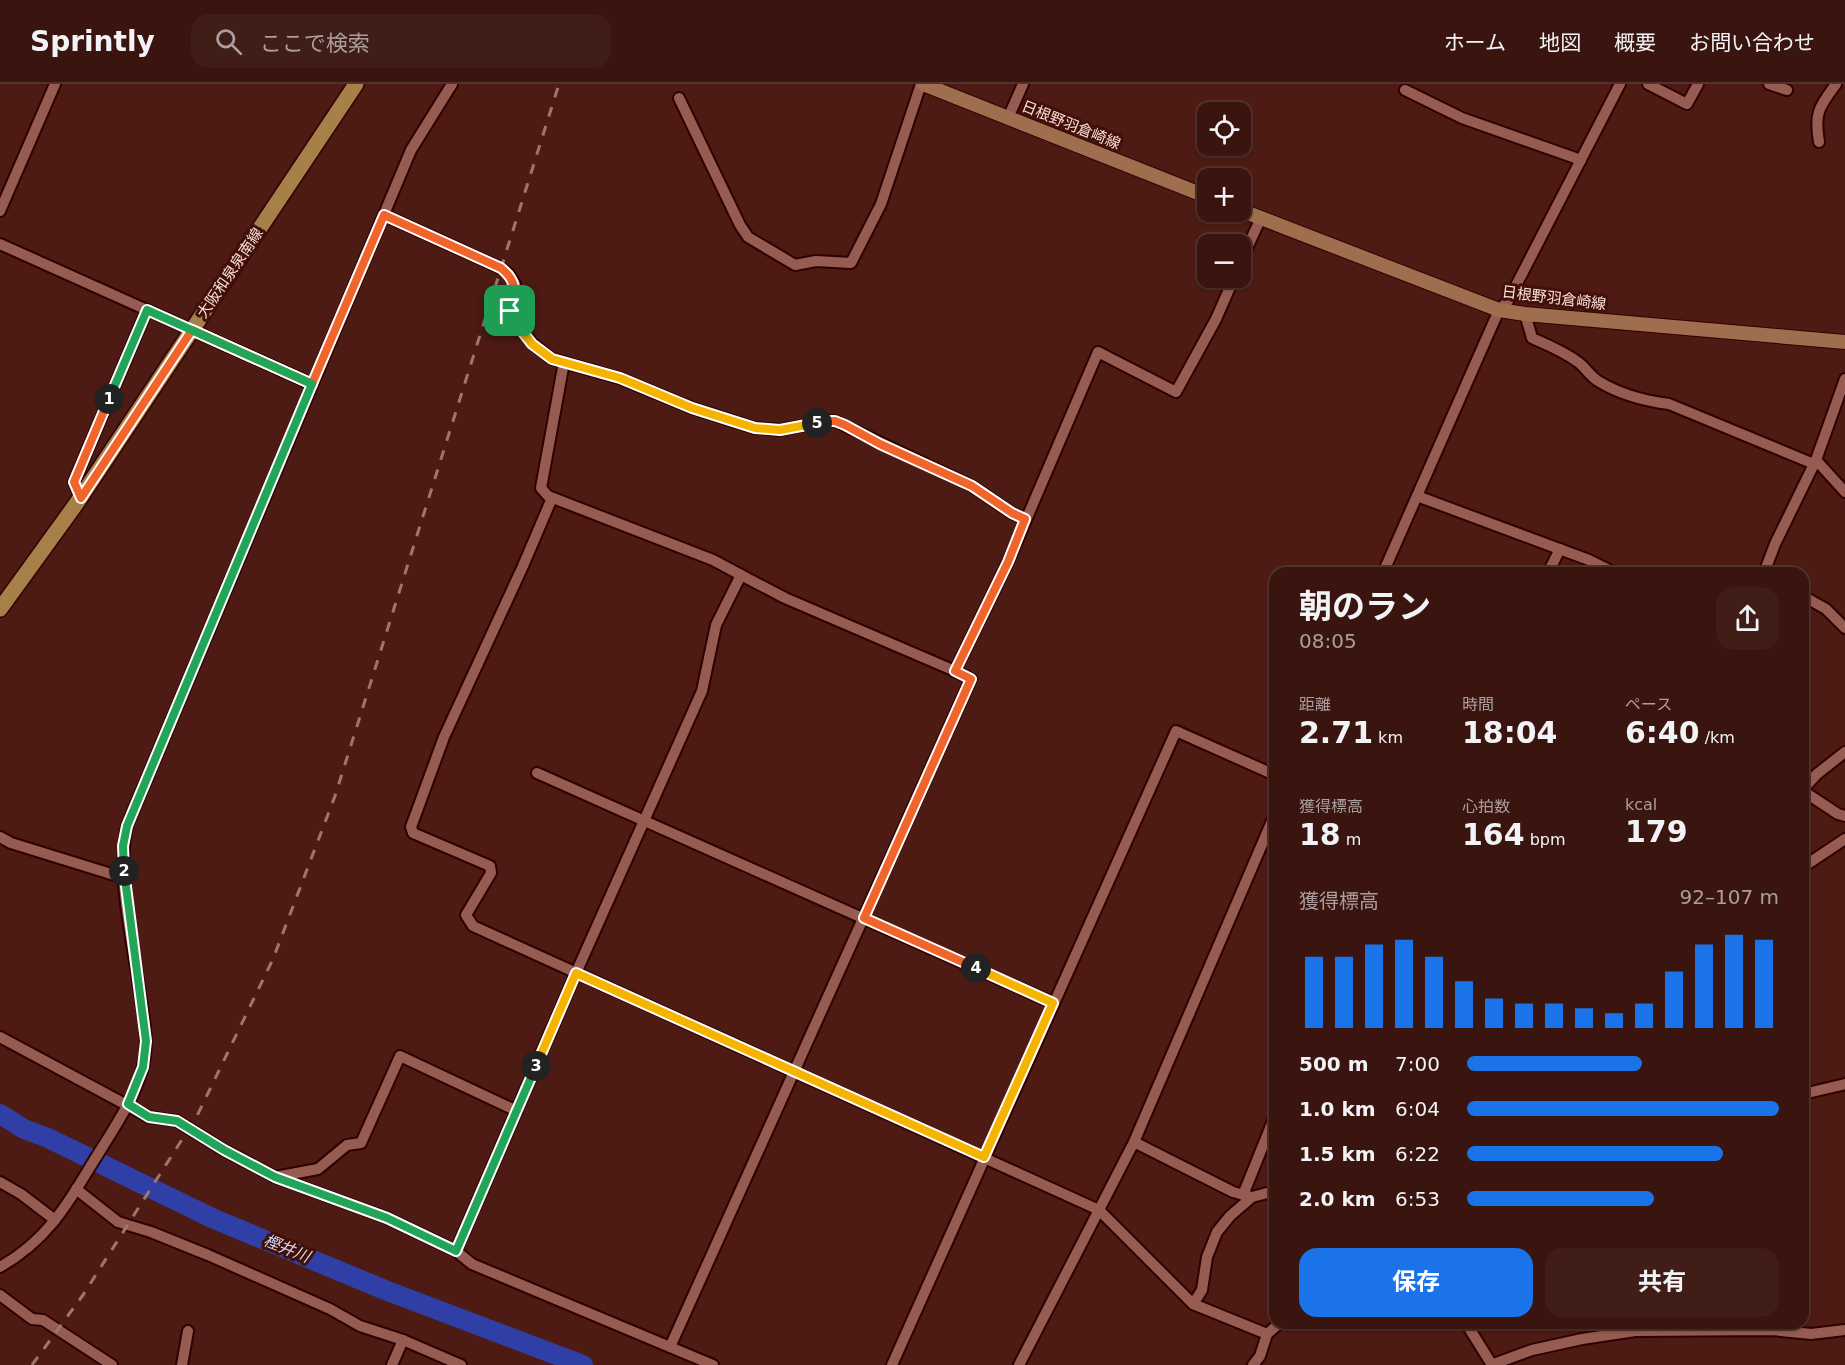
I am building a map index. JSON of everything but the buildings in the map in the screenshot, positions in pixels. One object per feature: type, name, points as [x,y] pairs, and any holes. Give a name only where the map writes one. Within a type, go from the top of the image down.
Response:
[{"type":"main road","name":"大阪和泉泉南線","points":[[0,609],[81,498],[356,84]]},
{"type":"main road","name":"日根野羽倉崎線","points":[[922,84],[1197,193]]},
{"type":"main road","name":"日根野羽倉崎線","points":[[1251,214],[1499,310],[1845,342]]},
{"type":"street","points":[[0,211],[55,84]]},
{"type":"street","points":[[0,1267],[27,1250],[56,1220],[126,1107],[143,1067],[146,1041],[124,878],[123,846],[127,826],[411,150],[452,84]]},
{"type":"street","points":[[679,98],[740,225],[748,237],[795,265],[816,261],[851,263],[881,204],[922,84]]},
{"type":"street","points":[[1008,118],[1023,84]]},
{"type":"street","points":[[1386,567],[1499,310],[1508,301],[1620,84]]},
{"type":"street","points":[[1648,84],[1687,104],[1698,84]]},
{"type":"street","points":[[1769,84],[1787,90]]},
{"type":"street","points":[[1819,142],[1816,123],[1821,104],[1836,84]]},
{"type":"street","points":[[1405,90],[1462,117],[1581,160]]},
{"type":"street","points":[[384,215],[501,268],[509,274],[515,284],[510,311],[514,321],[532,344],[552,359],[620,378],[692,408],[755,428],[780,430],[835,421],[972,486],[1025,519]]},
{"type":"street","points":[[1251,239],[1261,218]]},
{"type":"street","points":[[0,244],[312,384]]},
{"type":"street","points":[[955,671],[1008,562],[1098,352],[1176,392],[1229,288]]},
{"type":"street","points":[[81,498],[74,482],[147,310]]},
{"type":"street","points":[[1525,314],[1532,338],[1576,360],[1596,380],[1628,394],[1653,402],[1669,404],[1815,462],[1845,492]]},
{"type":"street","points":[[564,362],[541,488],[552,498],[713,560],[785,598],[971,679],[670,1347]]},
{"type":"street","points":[[1766,567],[1815,462],[1845,379]]},
{"type":"street","points":[[1417,496],[1560,549],[1601,567]]},
{"type":"street","points":[[552,498],[519,576],[444,737],[411,826],[413,833],[490,866],[491,873],[466,915],[473,926],[1099,1210],[1193,1304],[1267,1334]]},
{"type":"street","points":[[1551,567],[1560,549]]},
{"type":"street","points":[[456,1251],[576,973],[702,691],[716,625],[741,575]]},
{"type":"street","points":[[1809,599],[1826,609],[1845,628]]},
{"type":"street","points":[[892,1365],[1176,731],[1269,772]]},
{"type":"street","points":[[1809,783],[1845,752]]},
{"type":"street","points":[[537,773],[1053,1003]]},
{"type":"street","points":[[1809,794],[1838,814],[1845,816]]},
{"type":"street","points":[[1019,1365],[1134,1142],[1269,828]]},
{"type":"street","points":[[0,837],[11,843],[124,878]]},
{"type":"street","points":[[1809,863],[1845,839]]},
{"type":"street","points":[[0,1037],[126,1107],[149,1117],[177,1121],[224,1150],[275,1177],[387,1218],[456,1251],[472,1264],[713,1365]]},
{"type":"street","points":[[275,1177],[318,1169],[347,1145],[361,1143],[400,1056],[517,1111]]},
{"type":"street","points":[[1809,1093],[1845,1084]]},
{"type":"street","points":[[1193,1304],[1202,1290],[1207,1257],[1217,1232],[1248,1196],[1269,1134]]},
{"type":"street","points":[[1134,1142],[1233,1192],[1248,1196],[1269,1192]]},
{"type":"street","points":[[0,1182],[21,1194],[56,1220]]},
{"type":"street","points":[[78,1186],[118,1222],[151,1232],[208,1255],[330,1309],[360,1326],[403,1340],[461,1365]]},
{"type":"street","points":[[0,1295],[32,1319],[43,1320],[112,1365]]},
{"type":"street","points":[[1253,1365],[1260,1356],[1267,1334],[1273,1329]]},
{"type":"street","points":[[1470,1329],[1491,1365],[1532,1350],[1635,1331],[1772,1330],[1811,1334],[1845,1330]]},
{"type":"street","points":[[182,1365],[188,1331]]},
{"type":"street","points":[[392,1365],[403,1340]]},
{"type":"waterway","name":"樫井川","points":[[0,1114],[24,1129],[48,1138],[212,1218],[385,1290],[583,1365]]},
{"type":"railway","points":[[32,1365],[83,1295],[197,1116],[273,959],[335,796],[559,84]]},
{"type":"route","points":[[510,311],[514,321],[532,344],[552,359],[620,378],[692,408],[755,428],[780,430],[835,421],[972,486],[1025,519],[1008,562],[955,671],[971,679],[864,918],[1053,1003],[984,1157],[576,973],[456,1251],[387,1218],[275,1177],[224,1150],[177,1121],[149,1117],[128,1104],[143,1067],[146,1041],[124,878],[123,846],[127,826],[312,384],[252,357],[192,330],[147,310],[74,482],[81,498],[192,330],[312,384],[384,215],[501,268],[509,274],[515,284],[510,311]]}]
